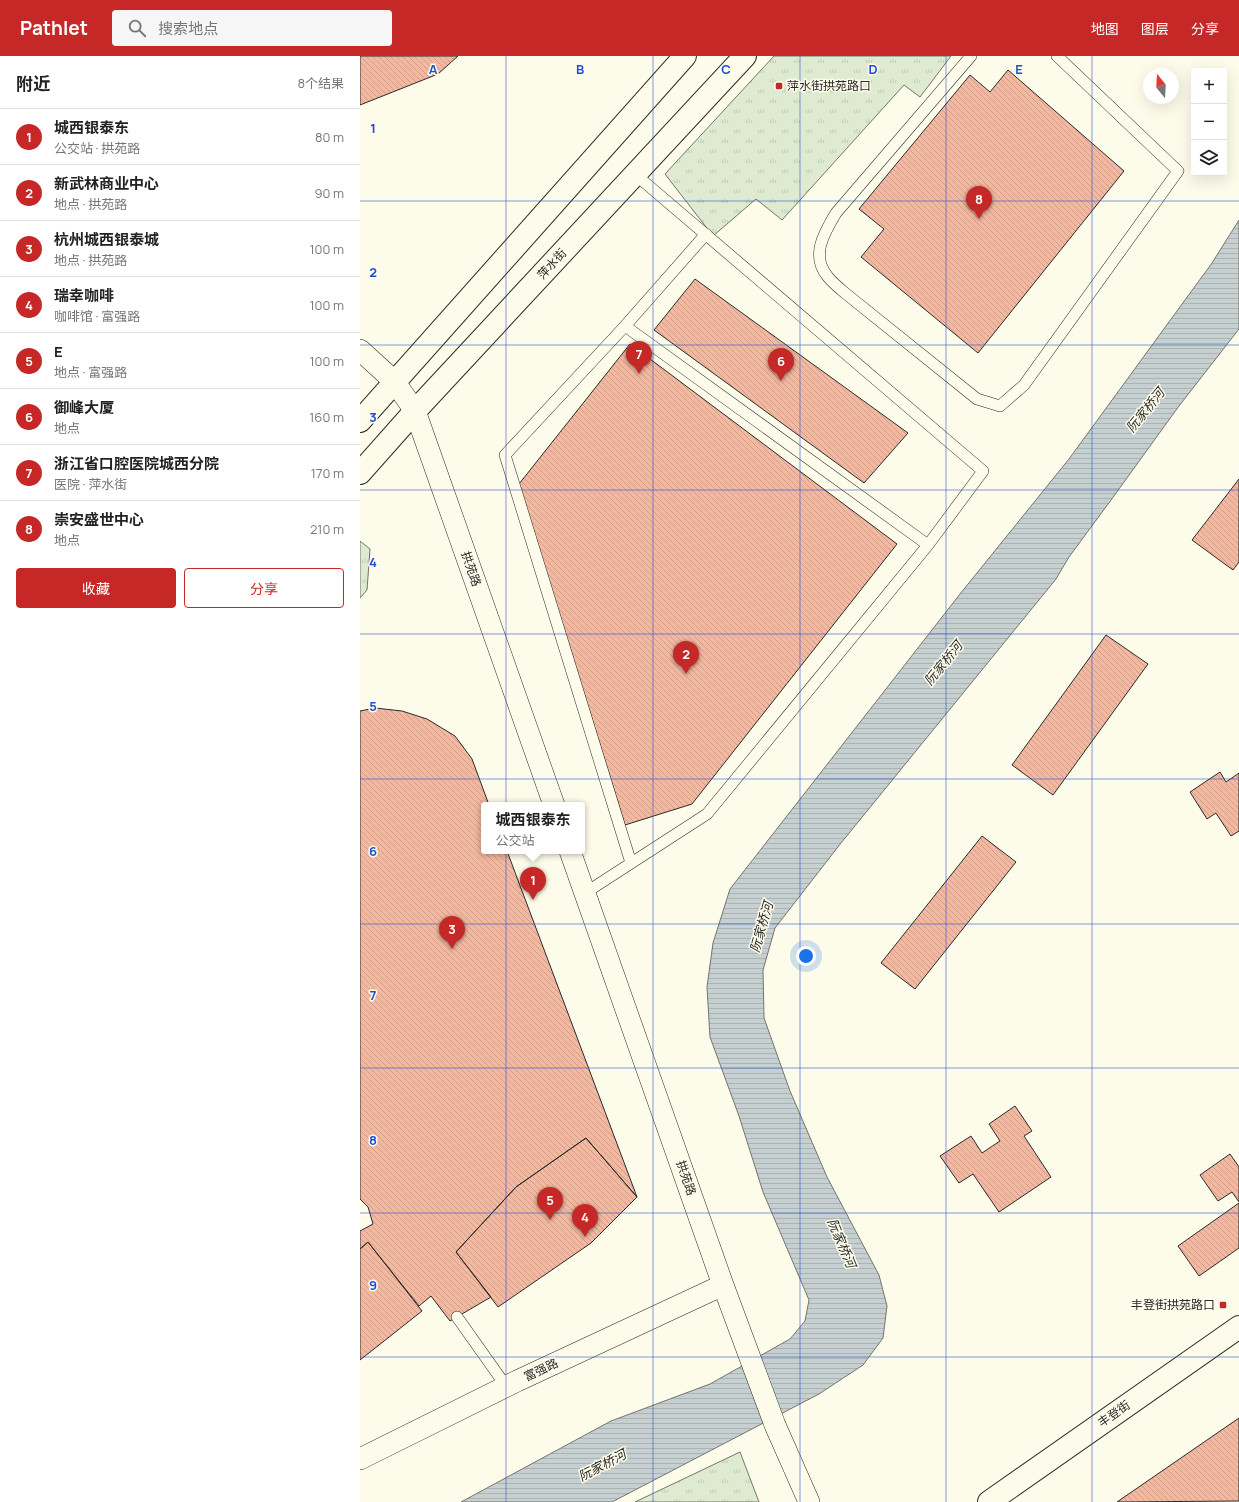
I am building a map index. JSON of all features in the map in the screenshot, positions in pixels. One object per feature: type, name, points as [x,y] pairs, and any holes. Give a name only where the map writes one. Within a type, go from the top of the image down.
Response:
[{"type":"main road","points":[[360,421],[394,381],[685,56]]},
{"type":"main road","name":"萍水街","points":[[360,473],[415,411],[745,56]]},
{"type":"main road","name":"丰登街","points":[[989,1502],[1239,1327]]},
{"type":"street","name":"拱苑路","points":[[360,350],[394,381],[415,411],[553,802]]},
{"type":"street","name":"拱苑路","points":[[571,854],[724,1286],[775,1425],[809,1502]]},
{"type":"street","name":"富强路","points":[[360,1459],[506,1386],[724,1286]]},
{"type":"lane","points":[[971,56],[836,213],[822,237],[819,260],[827,277],[856,302],[977,399],[1000,406],[1024,386],[1178,171],[1057,56]]},
{"type":"lane","points":[[585,893],[707,814],[928,545],[983,471],[636,175]]},
{"type":"lane","points":[[631,863],[505,455],[625,326],[706,234]]},
{"type":"lane","points":[[625,326],[928,545]]},
{"type":"lane","points":[[457,1317],[506,1386]]},
{"type":"green space","points":[[774,56],[951,56],[920,97],[904,85],[782,220],[756,199],[713,236],[665,174]]},
{"type":"green space","points":[[360,541],[370,549],[367,590],[360,598]]},
{"type":"green space","points":[[740,1452],[759,1502],[635,1502]]},
{"type":"water","name":"阮家桥河","points":[[1239,220],[1239,329],[1179,406],[1069,557],[1056,579],[841,843],[775,928],[763,970],[764,1018],[790,1091],[827,1177],[879,1275],[887,1306],[883,1338],[863,1365],[819,1394],[612,1502],[461,1502],[611,1421],[710,1384],[790,1339],[805,1321],[809,1300],[763,1192],[739,1116],[710,1037],[707,987],[713,943],[730,889],[960,594],[1069,459],[1212,263]]},
{"type":"building","points":[[360,56],[458,56],[438,74],[360,105]]},
{"type":"building","points":[[1008,70],[1124,171],[978,353],[861,257],[884,229],[859,209],[970,75],[990,92]]},
{"type":"building","points":[[695,279],[908,433],[864,483],[654,330]]},
{"type":"building","points":[[630,344],[897,544],[692,804],[625,825],[519,484]]},
{"type":"building","points":[[1239,479],[1239,562],[1233,570],[1192,540]]},
{"type":"building","points":[[1106,635],[1148,664],[1053,795],[1012,765]]},
{"type":"building","points":[[375,708],[402,711],[427,719],[455,736],[472,759],[488,802],[481,802],[481,854],[508,854],[637,1197],[586,1138],[516,1187],[456,1252],[491,1297],[450,1321],[431,1296],[419,1306],[368,1242],[360,1249],[360,1231],[373,1224],[368,1207],[360,1199],[360,711]]},
{"type":"building","points":[[1220,772],[1226,782],[1239,773],[1239,831],[1231,836],[1216,813],[1207,819],[1190,792]]},
{"type":"building","points":[[982,836],[1016,862],[915,989],[881,963]]},
{"type":"building","points":[[1015,1106],[1032,1131],[1024,1136],[1051,1177],[999,1212],[973,1174],[959,1183],[940,1156],[971,1136],[982,1153],[1000,1141],[989,1124]]},
{"type":"building","points":[[586,1138],[637,1197],[591,1243],[498,1307],[456,1252],[516,1187]]},
{"type":"building","points":[[1230,1154],[1239,1167],[1239,1202],[1232,1192],[1218,1201],[1200,1175]]},
{"type":"building","points":[[1239,1203],[1239,1248],[1199,1276],[1178,1246]]},
{"type":"building","points":[[368,1242],[422,1311],[360,1360],[360,1249]]},
{"type":"building","points":[[1239,1418],[1239,1501],[1117,1502]]},
{"type":"place","name":"萍水街拱苑路口","points":[[779,86]]},
{"type":"place","name":"崇安盛世中心","points":[[979,219]]},
{"type":"place","name":"浙江省口腔医院城西分院","points":[[639,374]]},
{"type":"place","name":"御峰大厦","points":[[781,381]]},
{"type":"place","name":"新武林商业中心","points":[[686,674]]},
{"type":"place","name":"城西银泰东","points":[[533,900]]},
{"type":"place","name":"杭州城西银泰城","points":[[452,949]]},
{"type":"place","name":"E","points":[[550,1220]]},
{"type":"place","name":"瑞幸咖啡","points":[[585,1237]]},
{"type":"place","name":"丰登街拱苑路口","points":[[1223,1305]]}]
